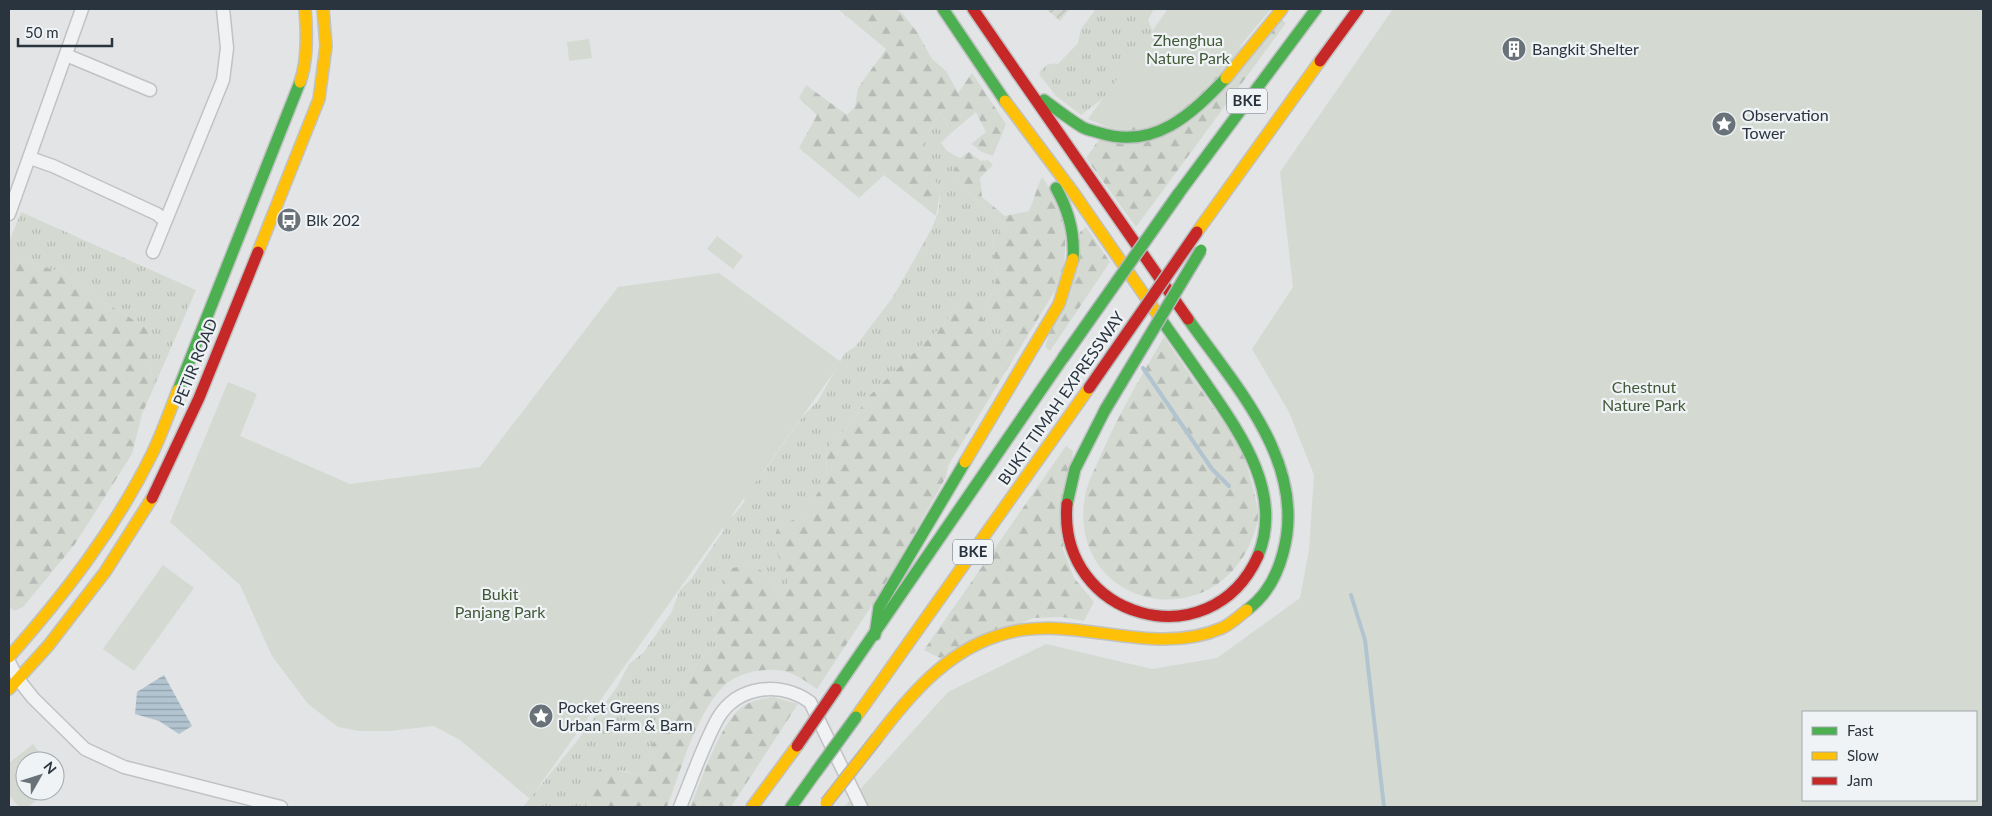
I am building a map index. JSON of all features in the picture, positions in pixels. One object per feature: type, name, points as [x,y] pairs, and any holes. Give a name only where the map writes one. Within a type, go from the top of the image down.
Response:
[{"type":"main road","name":"PETIR ROAD","points":[[9,656],[32,632],[89,561],[141,476],[194,354],[302,74],[307,28],[305,9]]},
{"type":"main road","name":"PETIR ROAD","points":[[9,689],[48,646],[105,572],[159,487],[199,398],[320,99],[326,46],[324,9]]},
{"type":"main road","points":[[943,9],[1073,192],[1239,431],[1256,466],[1266,510],[1265,536],[1256,562],[1230,597],[1212,609],[1191,616],[1161,618],[1126,609],[1102,594],[1082,571],[1071,546],[1067,507],[1078,461],[1105,410],[1201,250],[1224,196]]},
{"type":"main road","points":[[825,805],[908,697],[945,663],[972,646],[1000,634],[1033,628],[1155,641],[1198,637],[1222,628],[1244,614],[1264,594],[1278,572],[1289,540],[1291,516],[1287,486],[1277,454],[1260,422],[973,9]]},
{"type":"main road","points":[[1017,73],[1067,119],[1104,137],[1134,138],[1154,134],[1174,126],[1193,114],[1209,98],[1282,9]]},
{"type":"main road","name":"BUKIT TIMAH EXPRESSWAY","points":[[752,807],[875,634],[1063,358],[1179,193],[1316,9]]},
{"type":"main road","name":"BUKIT TIMAH EXPRESSWAY","points":[[791,807],[1089,388],[1197,232],[1358,9]]},
{"type":"main road","points":[[875,634],[880,607],[943,497],[1059,304],[1068,286],[1073,267],[1075,242],[1073,225],[1064,201],[1038,160],[1006,100]]},
{"type":"main road","points":[[243,229],[245,238],[250,244],[259,244],[266,235]]},
{"type":"street","points":[[9,214],[82,9]]},
{"type":"street","points":[[153,252],[223,80],[227,48],[224,9]]},
{"type":"street","points":[[66,55],[150,90]]},
{"type":"street","points":[[30,158],[53,166],[157,214],[165,221]]},
{"type":"street","points":[[9,662],[18,679],[33,698],[85,749],[105,760],[136,770],[281,807]]},
{"type":"street","points":[[680,807],[723,712],[740,697],[760,689],[772,688],[795,692],[810,702],[862,807]]},
{"type":"green space","points":[[838,9],[895,9],[902,13],[917,32],[932,59],[946,71],[958,93],[972,73],[1006,124],[993,156],[982,152],[971,144],[986,132],[976,112],[951,133],[941,112],[921,146],[933,152],[929,163],[940,192],[936,216],[884,175],[859,198],[799,148],[817,115],[799,98],[806,85],[847,115],[855,107],[858,88],[886,49]]},
{"type":"green space","points":[[1046,9],[1070,9],[1060,21]]},
{"type":"green space","points":[[1096,9],[1154,9],[1148,20],[1158,46],[1125,82],[1081,115],[1056,96],[1039,74],[1047,65],[1058,64],[1078,43],[1081,29]]},
{"type":"green space","name":"Zhenghua Nature Park","points":[[1168,9],[1271,9],[1195,100],[1156,124],[1112,129],[1088,119]]},
{"type":"green space","name":"Chestnut Nature Park","points":[[1393,9],[1983,9],[1983,807],[844,807],[948,692],[1046,644],[1152,669],[1217,658],[1300,598],[1309,550],[1314,475],[1289,412],[1252,349],[1293,287],[1280,172]]},
{"type":"green space","points":[[1281,20],[1286,23],[1136,227],[1086,158],[1098,141]]},
{"type":"green space","points":[[589,39],[592,58],[569,61],[567,42]]},
{"type":"green space","points":[[941,112],[951,133],[941,143],[947,151],[960,158],[954,171],[957,178],[976,199],[1005,224],[992,242],[997,279],[987,305],[1005,331],[998,343],[990,337],[987,325],[957,302],[946,322],[865,400],[853,422],[831,442],[826,456],[827,479],[803,515],[778,527],[788,583],[786,593],[781,598],[765,573],[751,564],[732,568],[716,598],[714,606],[717,647],[698,663],[683,701],[668,711],[638,775],[620,770],[585,787],[585,807],[523,807],[577,741],[617,687],[629,664],[643,653],[671,613],[680,590],[691,579],[724,530],[720,525],[727,517],[734,515],[744,502],[746,490],[764,471],[803,416],[818,401],[845,353],[855,347],[893,297],[932,228],[939,210],[940,192],[921,146]]},
{"type":"green space","points":[[969,152],[981,161],[988,160],[993,165],[980,178],[982,197],[1005,216],[1029,211],[1042,177],[1059,203],[1066,223],[1064,276],[948,466],[946,477],[882,590],[817,689],[793,674],[777,670],[762,670],[738,676],[726,684],[715,696],[698,725],[667,807],[585,807],[585,787],[602,767],[638,775],[668,711],[683,701],[698,663],[717,647],[714,606],[716,598],[732,568],[751,564],[765,573],[780,597],[786,593],[788,583],[773,541],[778,527],[803,515],[827,479],[826,456],[831,442],[853,422],[865,400],[946,322],[957,302],[969,300],[987,325],[990,337],[998,343],[1005,331],[987,305],[997,279],[992,242],[1005,224],[976,199],[957,178],[954,171],[960,158]]},
{"type":"green space","points":[[21,212],[196,290],[154,387],[150,360],[150,330],[85,290],[67,274],[9,256],[9,242]]},
{"type":"green space","points":[[1086,227],[1110,262],[1050,351],[1045,347],[1080,232]]},
{"type":"green space","points":[[717,236],[743,256],[733,269],[707,249]]},
{"type":"green space","points":[[9,256],[67,274],[85,290],[150,330],[150,360],[154,387],[142,414],[132,454],[75,544],[23,607],[14,611],[9,607]]},
{"type":"green space","name":"Bukit Panjang Park","points":[[719,273],[841,362],[530,799],[460,740],[434,726],[390,731],[359,731],[338,727],[308,704],[272,656],[240,585],[170,522],[228,382],[257,394],[240,436],[350,484],[480,467],[618,287]]},
{"type":"green space","points":[[1164,337],[1240,446],[1258,512],[1257,526],[1248,548],[1227,576],[1201,593],[1172,599],[1143,596],[1117,583],[1097,562],[1085,533],[1085,496],[1090,478],[1124,407]]},
{"type":"green space","points":[[1066,446],[1073,451],[1063,549],[1074,578],[1094,602],[1084,621],[1062,617],[1033,618],[940,658],[924,650]]},
{"type":"green space","points":[[163,565],[194,588],[134,671],[103,649]]},
{"type":"green space","points":[[773,697],[798,704],[731,807],[690,807],[712,752],[727,724],[747,704]]},
{"type":"green space","points":[[33,744],[38,751],[24,751]]},
{"type":"green space","points":[[15,758],[15,801],[36,801],[28,807],[19,807],[9,795],[9,763]]},
{"type":"water","points":[[164,675],[192,726],[179,734],[159,721],[135,714],[137,692]]},
{"type":"waterway","points":[[1143,368],[1212,469],[1229,486]]},
{"type":"waterway","points":[[1351,595],[1365,640],[1384,807]]},
{"type":"traffic: fast","points":[[943,9],[1005,101]]},
{"type":"traffic: fast","points":[[1179,193],[1316,9]]},
{"type":"traffic: fast","points":[[1044,100],[1086,129],[1119,137],[1138,137],[1170,126],[1185,116],[1226,78]]},
{"type":"traffic: fast","points":[[178,390],[300,82]]},
{"type":"traffic: fast","points":[[1056,188],[1070,222],[1073,240],[1073,259]]},
{"type":"traffic: fast","points":[[1063,358],[1179,193]]},
{"type":"traffic: fast","points":[[1105,410],[1201,250]]},
{"type":"traffic: fast","points":[[1158,315],[1235,426],[1256,468],[1266,511],[1264,533],[1258,556]]},
{"type":"traffic: fast","points":[[1188,319],[1246,399],[1263,428],[1277,458],[1285,488],[1288,520],[1281,561],[1265,592],[1247,610]]},
{"type":"traffic: fast","points":[[836,689],[1063,358]]},
{"type":"traffic: fast","points":[[1067,504],[1075,469],[1105,410]]},
{"type":"traffic: fast","points":[[875,635],[879,607],[965,462]]},
{"type":"traffic: fast","points":[[816,772],[856,717]]},
{"type":"traffic: fast","points":[[791,807],[816,772]]},
{"type":"traffic: slow","points":[[300,82],[306,55],[305,9]]},
{"type":"traffic: slow","points":[[258,252],[319,99],[326,46],[323,9]]},
{"type":"traffic: slow","points":[[1226,78],[1282,9]]},
{"type":"traffic: slow","points":[[1197,232],[1320,61]]},
{"type":"traffic: slow","points":[[1005,101],[1073,192],[1158,315]]},
{"type":"traffic: slow","points":[[965,462],[1059,304],[1073,259]]},
{"type":"traffic: slow","points":[[856,717],[1089,388]]},
{"type":"traffic: slow","points":[[9,657],[69,585],[122,509],[152,454],[178,390]]},
{"type":"traffic: slow","points":[[9,689],[48,646],[105,572],[152,498]]},
{"type":"traffic: slow","points":[[877,738],[915,692],[945,665],[961,653],[997,636],[1025,630],[1053,628],[1138,638],[1166,639],[1194,636],[1222,628],[1247,610]]},
{"type":"traffic: slow","points":[[826,803],[877,738]]},
{"type":"traffic: slow","points":[[752,807],[797,746]]},
{"type":"traffic: jam","points":[[973,9],[1017,73]]},
{"type":"traffic: jam","points":[[1320,61],[1358,9]]},
{"type":"traffic: jam","points":[[1017,73],[1188,319]]},
{"type":"traffic: jam","points":[[1089,388],[1197,232]]},
{"type":"traffic: jam","points":[[152,498],[199,398],[258,252]]},
{"type":"traffic: jam","points":[[1067,504],[1070,543],[1086,575],[1110,598],[1141,612],[1174,616],[1206,609],[1236,589],[1258,556]]},
{"type":"traffic: jam","points":[[797,746],[836,689]]},
{"type":"place","name":"Bangkit Shelter","points":[[1514,49]]},
{"type":"place","name":"Observation Tower","points":[[1724,124]]},
{"type":"place","name":"Blk 202","points":[[289,220]]},
{"type":"place","name":"Pocket Greens Urban Farm & Barn","points":[[541,716]]}]
